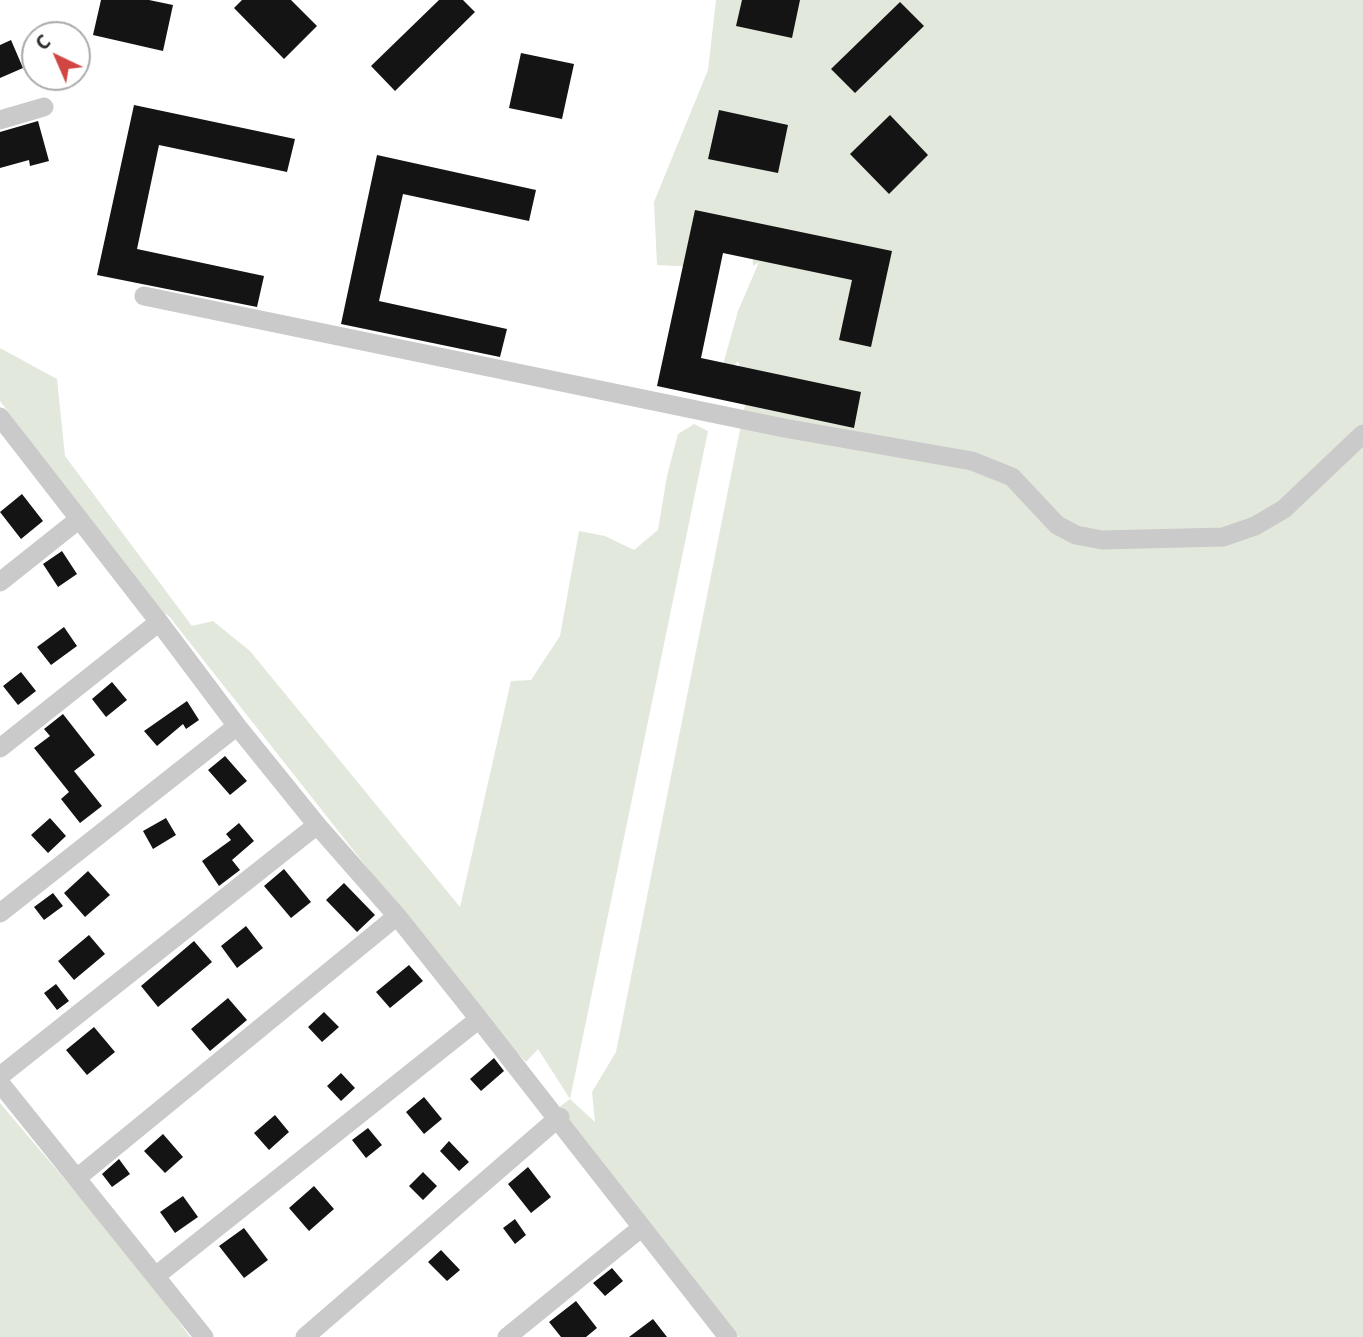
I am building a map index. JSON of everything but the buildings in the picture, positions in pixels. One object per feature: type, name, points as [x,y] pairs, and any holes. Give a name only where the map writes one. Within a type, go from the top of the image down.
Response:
[{"type":"street","points":[[0,120],[44,107]]},
{"type":"street","points":[[144,296],[784,428],[972,461],[1012,477],[1057,525],[1076,535],[1102,540],[1223,537],[1255,526],[1284,509],[1363,434]]},
{"type":"street","points":[[0,417],[237,726],[317,825],[397,916],[559,1118],[720,1334]]},
{"type":"street","points":[[0,582],[78,520]]},
{"type":"street","points":[[0,748],[159,622]]},
{"type":"street","points":[[0,913],[237,726]]},
{"type":"street","points":[[0,1076],[317,825]]},
{"type":"street","points":[[77,1178],[397,916]]},
{"type":"street","points":[[157,1275],[479,1019]]},
{"type":"street","points":[[0,1083],[157,1275],[204,1337]]},
{"type":"street","points":[[305,1337],[559,1118]]},
{"type":"street","points":[[506,1337],[641,1228]]},
{"type":"shaded area","points":[[716,0],[1363,0],[1363,1337],[739,1337],[558,1108],[570,1099],[595,1122],[592,1092],[616,1052],[747,395],[738,361],[717,386],[738,311],[759,262],[753,266],[752,246],[727,220],[697,267],[657,265],[654,202],[708,70]]},
{"type":"shaded area","points":[[0,348],[57,379],[65,456],[192,626],[213,621],[250,651],[460,907],[511,681],[531,680],[560,636],[579,531],[605,536],[634,550],[658,530],[667,476],[678,434],[694,424],[708,431],[570,1099],[538,1049],[526,1062],[499,1035],[168,615],[160,613],[0,401]]},
{"type":"shaded area","points":[[0,1103],[140,1268],[190,1337],[0,1337]]}]
